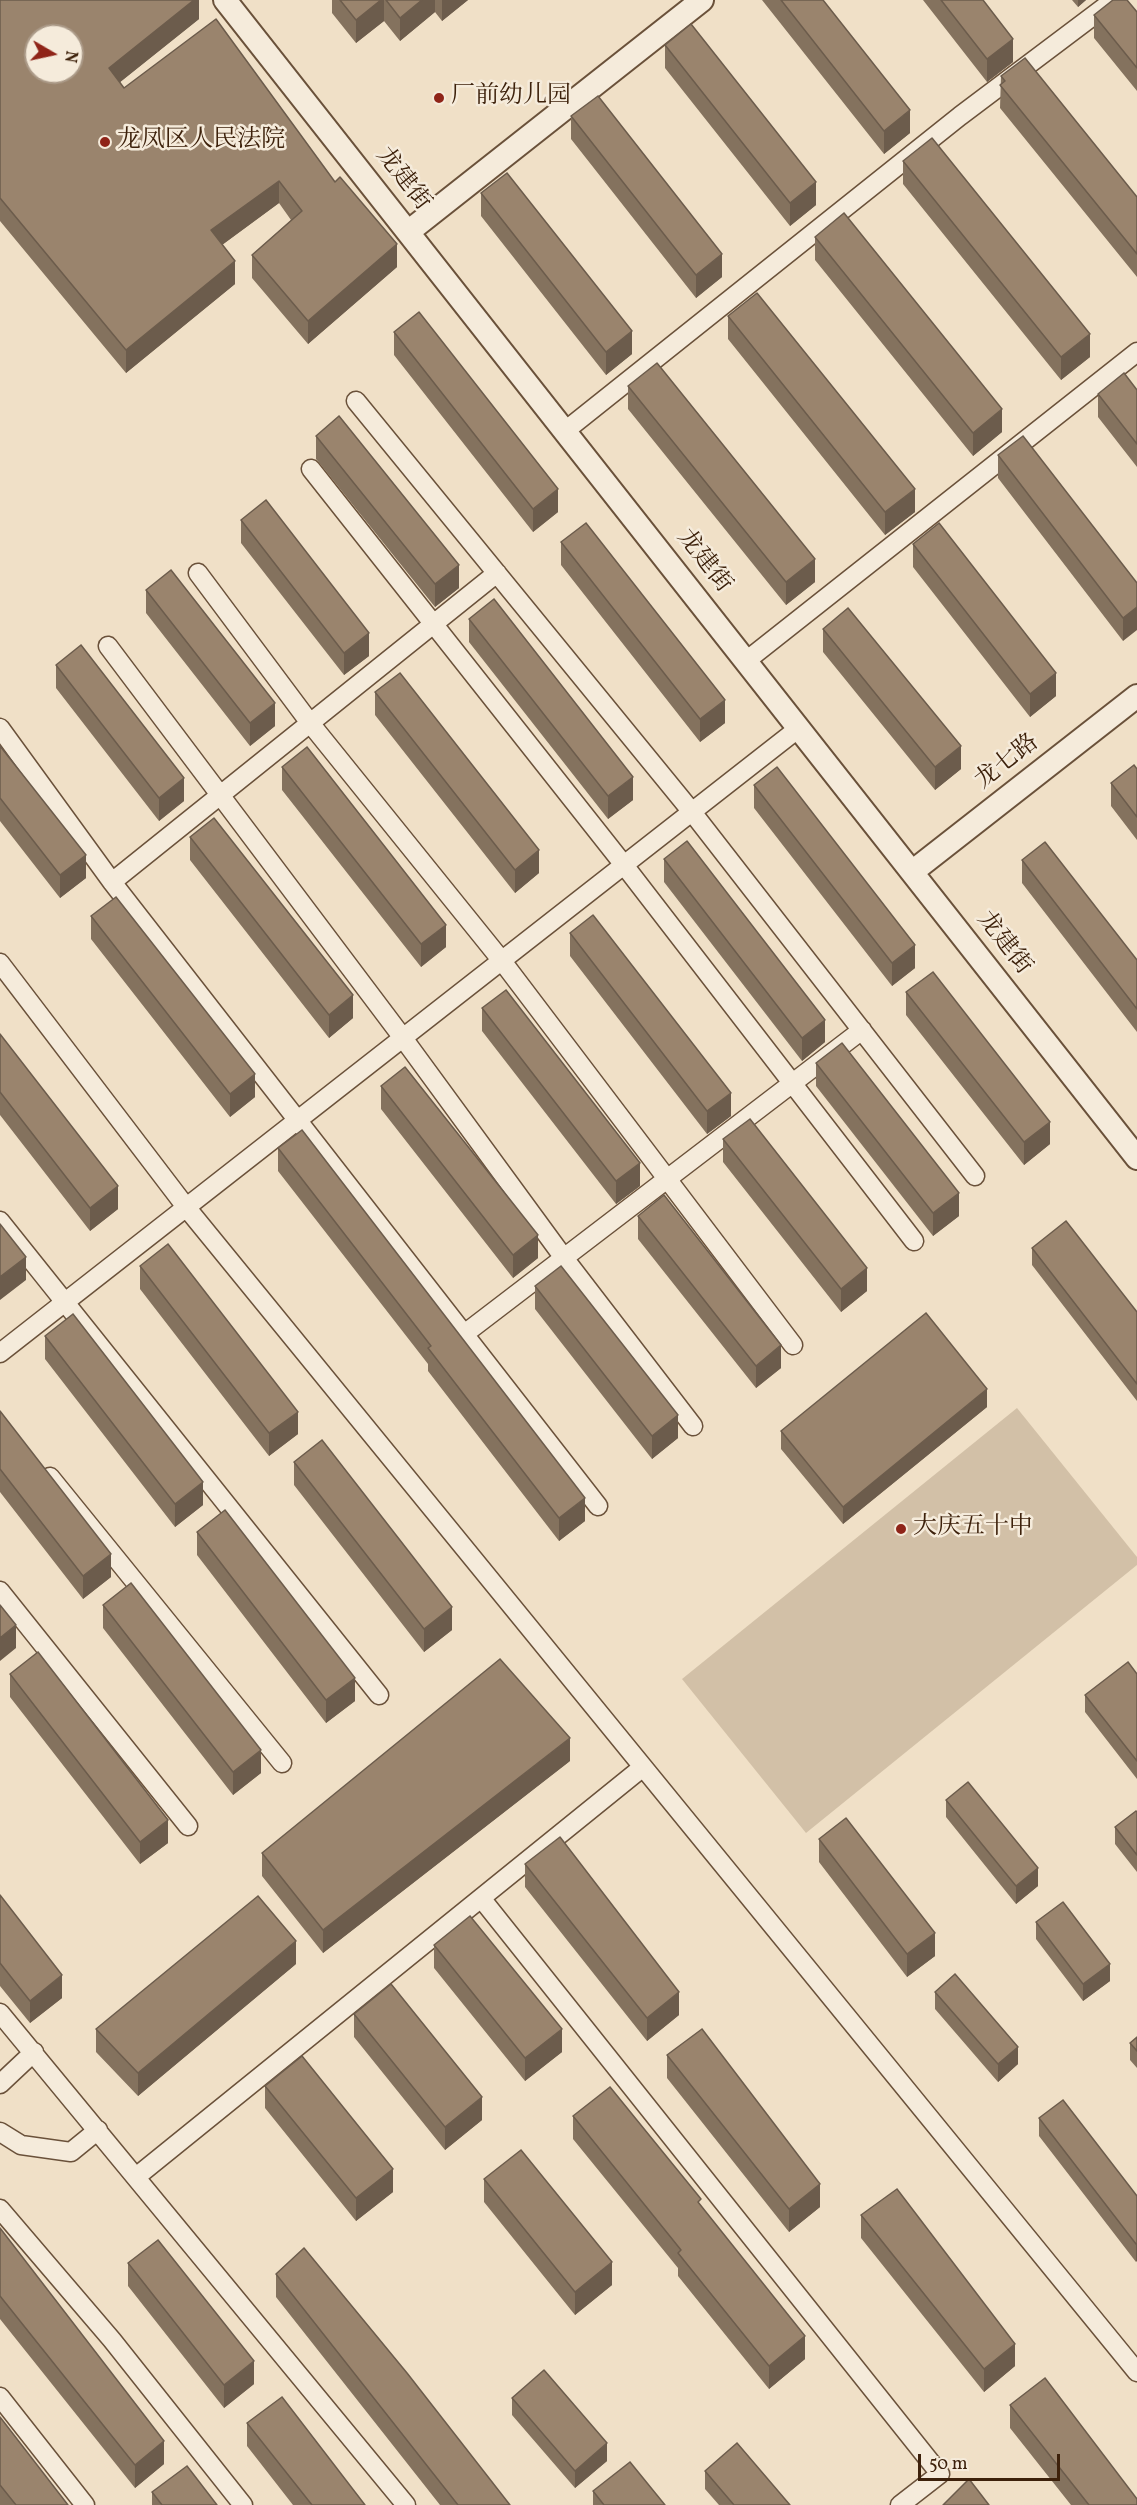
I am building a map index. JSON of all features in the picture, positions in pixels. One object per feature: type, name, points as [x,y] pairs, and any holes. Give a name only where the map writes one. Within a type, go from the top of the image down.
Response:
[{"type":"street","name":"龙建街","points":[[225,0],[1137,1158]]},
{"type":"street","points":[[408,232],[702,0]]},
{"type":"street","points":[[565,431],[960,116],[1114,0]]},
{"type":"street","points":[[746,661],[1137,352]]},
{"type":"street","points":[[356,401],[692,812],[975,1176]]},
{"type":"street","points":[[311,470],[624,865],[914,1241]]},
{"type":"street","points":[[198,573],[310,723],[502,961],[793,1345]]},
{"type":"street","points":[[112,882],[497,573]]},
{"type":"street","points":[[108,646],[403,1038],[564,1258],[693,1426]]},
{"type":"street","name":"龙七路","points":[[912,872],[1137,696]]},
{"type":"street","points":[[0,1353],[799,728]]},
{"type":"street","points":[[0,729],[112,882],[299,1119],[463,1335],[598,1506]]},
{"type":"street","points":[[0,963],[186,1207],[1137,2373]]},
{"type":"street","points":[[463,1335],[862,1030]]},
{"type":"street","points":[[0,1221],[379,1695]]},
{"type":"street","points":[[37,1461],[282,1763]]},
{"type":"street","points":[[0,1591],[188,1826]]},
{"type":"street","points":[[136,2176],[643,1767]]},
{"type":"street","points":[[481,1898],[940,2474],[900,2505]]},
{"type":"street","points":[[0,2013],[406,2505]]},
{"type":"street","points":[[0,2084],[34,2052]]},
{"type":"street","points":[[0,2132],[21,2145],[71,2152],[98,2130]]},
{"type":"street","points":[[0,2209],[112,2340],[243,2505]]},
{"type":"street","points":[[0,2397],[85,2505]]},
{"type":"shaded area","points":[[1017,1408],[1137,1557],[1137,1565],[806,1833],[682,1679]]},
{"type":"building","name":"龙凤区人民法院","points":[[0,0],[194,0],[109,68],[124,88],[216,19],[335,182],[340,177],[397,244],[308,321],[252,255],[302,211],[279,181],[211,230],[235,261],[126,350],[0,198]]},
{"type":"building","points":[[340,0],[381,0],[356,20]]},
{"type":"building","points":[[386,0],[422,0],[400,18]]},
{"type":"building","points":[[781,0],[823,0],[910,110],[884,131]]},
{"type":"building","points":[[941,0],[983,0],[1013,39],[987,59]]},
{"type":"building","points":[[1113,0],[1127,0],[1137,12],[1137,68],[1094,15]]},
{"type":"building","points":[[691,24],[816,182],[790,203],[665,45]]},
{"type":"building","points":[[1025,58],[1137,197],[1137,254],[1000,85],[1005,81],[1001,76]]},
{"type":"building","points":[[598,96],[722,254],[696,275],[571,116]]},
{"type":"building","points":[[932,138],[1090,334],[1061,357],[903,161]]},
{"type":"building","points":[[507,173],[632,331],[606,352],[481,193]]},
{"type":"building","points":[[844,213],[1002,409],[973,433],[815,237]]},
{"type":"building","points":[[757,293],[915,489],[885,512],[728,316]]},
{"type":"building","points":[[419,312],[558,489],[533,509],[394,332]]},
{"type":"building","points":[[657,363],[815,559],[786,582],[628,386]]},
{"type":"building","points":[[1124,373],[1137,390],[1137,444],[1098,394]]},
{"type":"building","points":[[339,416],[459,565],[435,584],[316,436]]},
{"type":"building","points":[[1023,436],[1137,583],[1137,607],[1123,618],[998,455]]},
{"type":"building","points":[[266,500],[369,633],[344,653],[241,520]]},
{"type":"building","points":[[586,523],[725,700],[700,719],[561,542]]},
{"type":"building","points":[[939,523],[1056,673],[1030,694],[913,544]]},
{"type":"building","points":[[171,570],[275,703],[250,723],[146,590]]},
{"type":"building","points":[[494,599],[633,777],[608,796],[469,619]]},
{"type":"building","points":[[848,608],[961,746],[935,767],[823,629]]},
{"type":"building","points":[[81,645],[184,778],[159,798],[56,665]]},
{"type":"building","points":[[400,673],[539,850],[515,870],[375,692]]},
{"type":"building","points":[[0,746],[86,855],[60,875],[0,798]]},
{"type":"building","points":[[307,747],[446,925],[421,944],[282,767]]},
{"type":"building","points":[[1134,765],[1137,769],[1137,817],[1111,783]]},
{"type":"building","points":[[777,767],[915,945],[892,963],[754,785]]},
{"type":"building","points":[[214,818],[353,995],[329,1015],[190,837]]},
{"type":"building","points":[[687,841],[825,1020],[802,1038],[664,859]]},
{"type":"building","points":[[1045,842],[1137,960],[1137,1009],[1022,860]]},
{"type":"building","points":[[116,897],[255,1074],[230,1094],[91,916]]},
{"type":"building","points":[[593,915],[731,1093],[707,1111],[570,933]]},
{"type":"building","points":[[933,972],[1050,1122],[1024,1142],[906,992]]},
{"type":"building","points":[[506,990],[640,1163],[616,1181],[482,1008]]},
{"type":"building","points":[[0,1034],[118,1186],[90,1208],[0,1092]]},
{"type":"building","points":[[842,1043],[959,1193],[933,1213],[816,1063]]},
{"type":"building","points":[[405,1067],[538,1235],[513,1255],[381,1086]]},
{"type":"building","points":[[750,1119],[867,1268],[841,1289],[723,1139]]},
{"type":"building","points":[[302,1130],[585,1498],[559,1518],[428,1348],[431,1346],[278,1148]]},
{"type":"building","points":[[664,1195],[781,1345],[756,1366],[638,1216]]},
{"type":"building","points":[[1066,1221],[1137,1312],[1137,1384],[1032,1248]]},
{"type":"building","points":[[0,1224],[26,1257],[0,1277]]},
{"type":"building","points":[[168,1244],[298,1412],[269,1433],[140,1266]]},
{"type":"building","points":[[561,1266],[678,1415],[652,1436],[535,1286]]},
{"type":"building","points":[[926,1313],[987,1389],[843,1507],[781,1431]]},
{"type":"building","points":[[73,1314],[203,1482],[175,1504],[45,1336]]},
{"type":"building","points":[[0,1411],[111,1554],[83,1576],[0,1469]]},
{"type":"building","points":[[322,1440],[452,1607],[424,1629],[294,1462]]},
{"type":"building","points":[[225,1510],[355,1678],[326,1700],[197,1532]]},
{"type":"building","points":[[131,1583],[261,1750],[233,1772],[103,1605]]},
{"type":"building","points":[[0,1605],[16,1625],[0,1638]]},
{"type":"building","points":[[38,1652],[168,1820],[140,1842],[10,1674]]},
{"type":"building","points":[[500,1659],[570,1738],[323,1930],[262,1853]]},
{"type":"building","points":[[1128,1662],[1137,1674],[1137,1761],[1085,1695]]},
{"type":"building","points":[[968,1782],[1038,1868],[1016,1886],[946,1800]]},
{"type":"building","points":[[1137,1812],[1137,1855],[1115,1827]]},
{"type":"building","points":[[846,1818],[935,1933],[907,1954],[819,1839]]},
{"type":"building","points":[[560,1837],[679,1992],[647,2018],[525,1864]]},
{"type":"building","points":[[0,1895],[62,1975],[30,2001],[0,1963]]},
{"type":"building","points":[[258,1896],[296,1941],[138,2073],[96,2029]]},
{"type":"building","points":[[1063,1902],[1110,1964],[1083,1984],[1036,1922]]},
{"type":"building","points":[[470,1916],[562,2029],[525,2058],[434,1945]]},
{"type":"building","points":[[955,1974],[1018,2047],[998,2064],[935,1992]]},
{"type":"building","points":[[391,1984],[482,2097],[445,2127],[354,2014]]},
{"type":"building","points":[[702,2029],[820,2184],[789,2209],[667,2055]]},
{"type":"building","points":[[1137,2037],[1137,2051],[1130,2043]]},
{"type":"building","points":[[302,2056],[393,2169],[356,2198],[265,2086]]},
{"type":"building","points":[[610,2087],[701,2199],[698,2202],[805,2336],[769,2366],[678,2253],[681,2250],[573,2116]]},
{"type":"building","points":[[1063,2100],[1137,2196],[1137,2244],[1039,2118]]},
{"type":"building","points":[[521,2150],[612,2262],[575,2292],[484,2179]]},
{"type":"building","points":[[897,2189],[1015,2344],[984,2369],[861,2215]]},
{"type":"building","points":[[0,2228],[164,2441],[135,2465],[0,2296]]},
{"type":"building","points":[[158,2240],[254,2361],[224,2385],[128,2263]]},
{"type":"building","points":[[304,2248],[407,2373],[510,2505],[458,2505],[276,2274]]},
{"type":"building","points":[[544,2370],[607,2443],[575,2471],[512,2398]]},
{"type":"building","points":[[1045,2378],[1137,2499],[1137,2505],[1089,2505],[1010,2405]]},
{"type":"building","points":[[282,2397],[365,2505],[312,2505],[247,2423]]},
{"type":"building","points":[[0,2417],[68,2505],[16,2505],[0,2485]]},
{"type":"building","points":[[737,2443],[790,2505],[734,2505],[705,2471]]},
{"type":"building","points":[[630,2462],[665,2505],[604,2505],[593,2491]]},
{"type":"building","points":[[187,2466],[217,2505],[162,2505],[152,2492]]},
{"type":"building","points":[[969,2479],[989,2505],[943,2505]]},
{"type":"place","name":"厂前幼儿园","points":[[439,98]]},
{"type":"place","name":"龙凤区人民法院","points":[[105,142]]},
{"type":"place","name":"大庆五十中","points":[[901,1529]]}]
